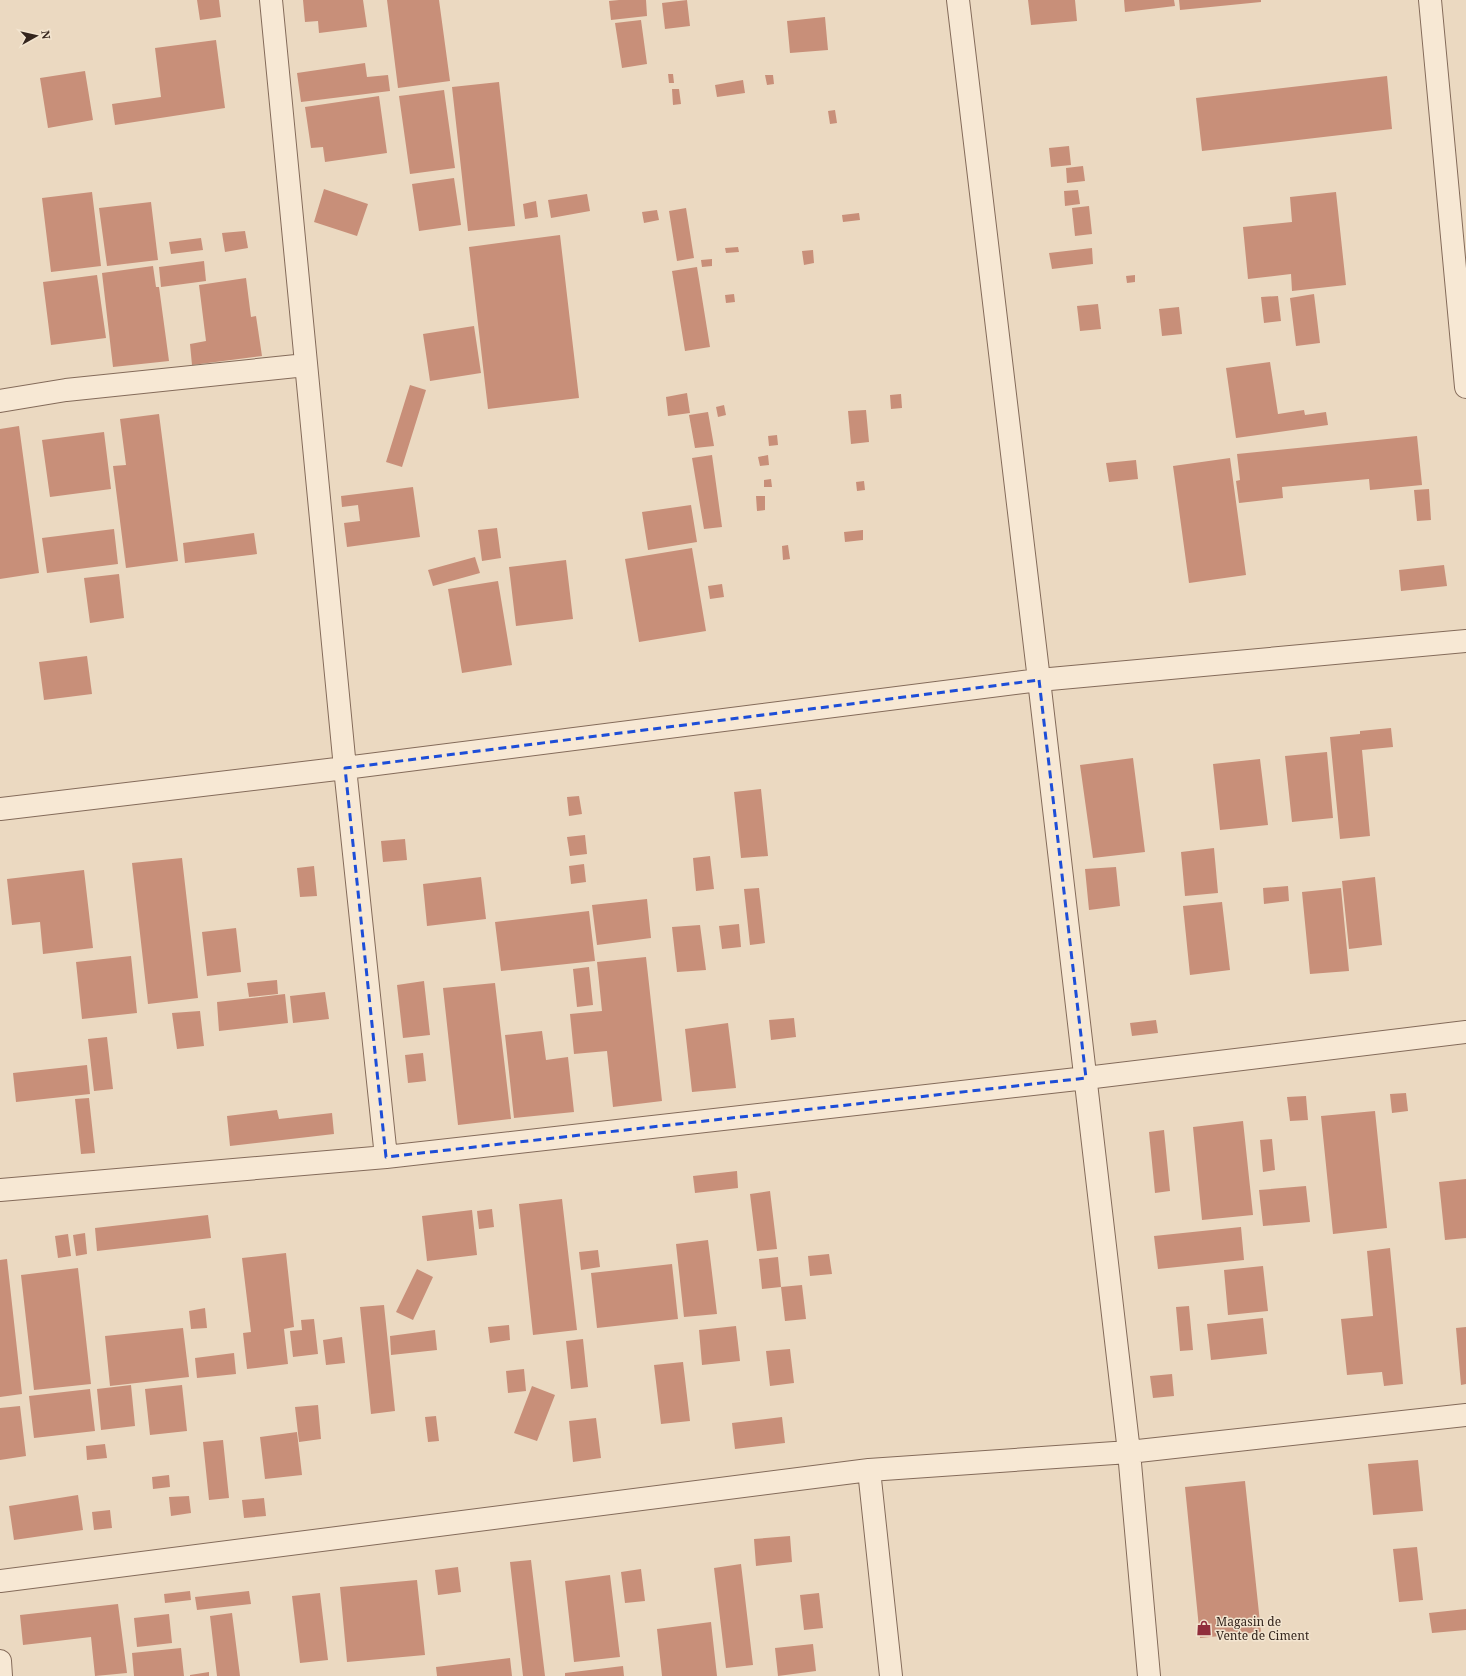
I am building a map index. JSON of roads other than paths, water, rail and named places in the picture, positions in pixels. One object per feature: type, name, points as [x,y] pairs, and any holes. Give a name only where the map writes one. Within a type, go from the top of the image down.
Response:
[{"type":"street","points":[[271,0],[345,768],[386,1157]]},
{"type":"street","points":[[958,0],[1129,1452],[1149,1676]]},
{"type":"street","points":[[1430,0],[1466,387]]},
{"type":"street","points":[[0,401],[66,390],[306,365]]},
{"type":"street","points":[[0,809],[345,768],[1039,680],[1466,641]]},
{"type":"street","points":[[0,1190],[386,1157],[1086,1078],[1466,1032]]},
{"type":"street","points":[[0,1580],[869,1470],[1129,1452],[1466,1416]]},
{"type":"street","points":[[869,1470],[891,1676]]},
{"type":"street","points":[[0,1662],[1,1676]]},
{"type":"place","name":"Magasin de Vente de Ciment","points":[[1204,1628]]}]
